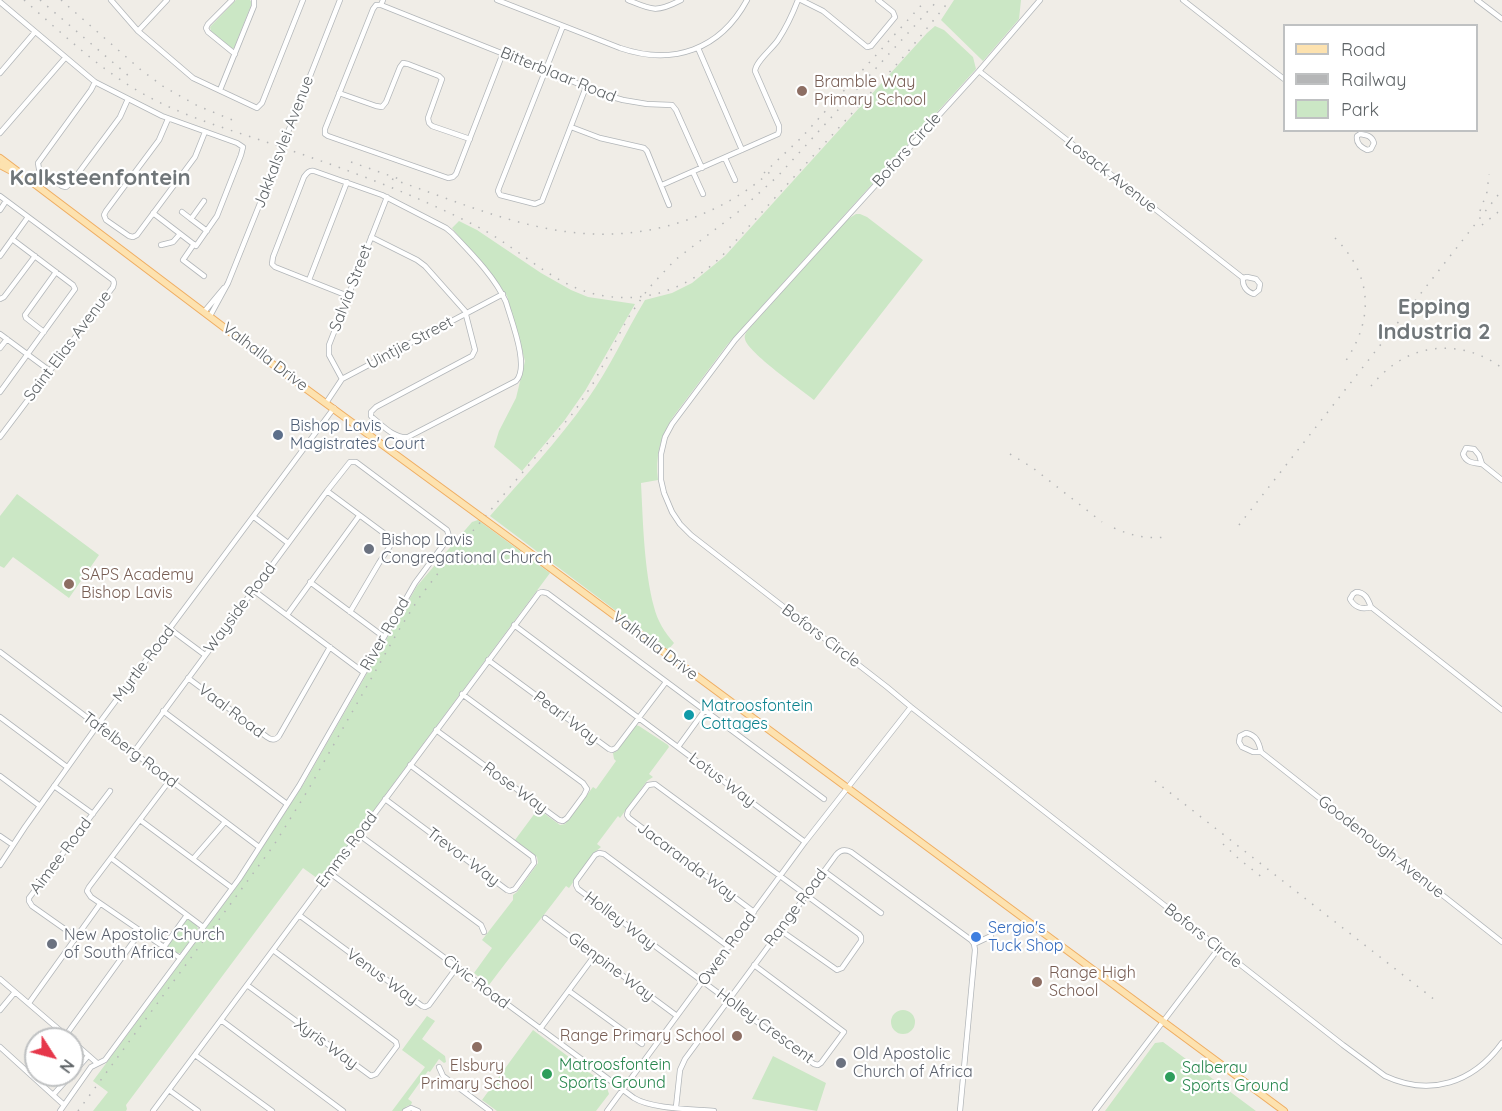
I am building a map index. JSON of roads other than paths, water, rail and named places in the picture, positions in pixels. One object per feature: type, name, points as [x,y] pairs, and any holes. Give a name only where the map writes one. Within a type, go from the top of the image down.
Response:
[{"type":"main road","name":"Valhalla Drive","points":[[0,158],[326,403],[1284,1111]]},
{"type":"main road","name":"Valhalla Drive","points":[[0,165],[28,180]]},
{"type":"street","points":[[111,0],[138,31],[193,78],[255,107],[262,104],[303,0]]},
{"type":"street","points":[[138,31],[167,0]]},
{"type":"street","points":[[232,0],[206,28],[235,54]]},
{"type":"street","points":[[220,90],[254,6],[254,0]]},
{"type":"street","name":"Jakkalsvlei Avenue","points":[[207,314],[228,284],[340,0]]},
{"type":"street","points":[[497,0],[636,54],[649,56],[672,55],[698,48],[726,28],[738,15],[747,0]]},
{"type":"street","points":[[515,7],[517,0]]},
{"type":"street","points":[[628,0],[656,9],[681,0]]},
{"type":"street","points":[[662,186],[778,135],[779,126],[755,71],[756,66],[779,39],[800,0],[823,11],[863,45],[869,47],[895,18],[892,12],[878,0]]},
{"type":"street","name":"Bofors Circle","points":[[1040,0],[979,71],[735,340],[672,424],[665,437],[660,460],[664,494],[672,512],[685,530],[1385,1076],[1416,1086],[1433,1086],[1451,1082],[1480,1068],[1502,1043]]},
{"type":"street","points":[[1183,0],[1283,79]]},
{"type":"street","points":[[1477,0],[1502,19]]},
{"type":"street","points":[[0,2],[94,82],[168,119],[243,147],[217,216],[196,246],[153,213]]},
{"type":"street","points":[[382,3],[373,9],[339,93],[325,129],[325,134],[329,137],[450,178],[455,175],[503,53]]},
{"type":"street","name":"Bitterblaar Road","points":[[382,3],[586,87],[623,100],[672,105],[702,168]]},
{"type":"street","points":[[563,26],[499,188],[499,194],[535,204],[542,201],[586,87]]},
{"type":"street","points":[[0,73],[35,32]]},
{"type":"street","points":[[698,48],[742,150]]},
{"type":"street","points":[[0,133],[65,58]]},
{"type":"street","points":[[339,93],[382,107],[400,67],[403,63],[408,64],[442,79],[428,118],[429,123],[470,139]]},
{"type":"street","name":"Losack Avenue","points":[[979,71],[1244,278]]},
{"type":"street","points":[[94,82],[91,90],[38,163],[39,169],[62,186],[66,188],[71,183],[120,117],[128,99]]},
{"type":"street","points":[[168,119],[159,140],[104,215],[129,236],[137,235],[195,157],[205,132]]},
{"type":"street","points":[[571,127],[600,138],[644,148],[669,205]]},
{"type":"street","points":[[1352,132],[1357,136]]},
{"type":"street","points":[[725,158],[735,180]]},
{"type":"street","points":[[348,296],[274,267],[271,262],[304,177],[310,171],[387,197],[449,230],[503,294],[522,359],[519,378],[405,438],[398,436],[373,418],[371,412],[376,407],[474,354],[475,347],[466,314],[422,262],[371,237]]},
{"type":"street","points":[[693,172],[703,194]]},
{"type":"street","points":[[309,280],[347,182]]},
{"type":"street","name":"Saint Elias Avenue","points":[[0,196],[114,283],[0,437]]},
{"type":"street","name":"Salvia Street","points":[[342,379],[328,350],[387,197]]},
{"type":"street","points":[[0,210],[6,201]]},
{"type":"street","points":[[191,219],[204,201]]},
{"type":"street","points":[[182,212],[207,231]]},
{"type":"street","points":[[0,256],[28,217]]},
{"type":"street","points":[[161,245],[173,242],[180,234]]},
{"type":"street","points":[[0,392],[75,292],[73,285],[12,239]]},
{"type":"street","points":[[194,244],[183,260],[204,276]]},
{"type":"street","points":[[0,299],[4,297],[35,256]]},
{"type":"street","points":[[44,332],[25,315],[56,272]]},
{"type":"street","name":"Uintjie Street","points":[[326,403],[342,379],[503,294]]},
{"type":"street","points":[[0,334],[50,371]]},
{"type":"street","points":[[0,348],[6,339]]},
{"type":"street","name":"Myrtle Road","points":[[0,865],[67,767],[334,408]]},
{"type":"street","points":[[1482,464],[1466,460],[1463,454],[1466,448],[1474,449],[1482,464],[1502,480]]},
{"type":"street","name":"River Road","points":[[60,1111],[91,1066],[105,1059],[260,847],[415,583],[447,540],[448,534],[445,528],[356,462],[352,461],[347,464]]},
{"type":"street","name":"Wayside Road","points":[[133,753],[347,464]]},
{"type":"street","points":[[327,491],[388,537],[391,544],[350,612]]},
{"type":"street","points":[[286,615],[359,516]]},
{"type":"street","points":[[254,517],[288,543]]},
{"type":"street","points":[[310,582],[384,637]]},
{"type":"street","points":[[253,590],[363,672]]},
{"type":"street","name":"Emms Road","points":[[153,1111],[536,595],[542,592],[547,593],[666,682]]},
{"type":"street","points":[[1371,607],[1356,606],[1350,599],[1353,594],[1359,592],[1364,595],[1371,607],[1502,711]]},
{"type":"street","name":"Lotus Way","points":[[514,625],[806,842]]},
{"type":"street","points":[[170,629],[205,655]]},
{"type":"street","name":"Vaal Road","points":[[188,678],[267,737],[275,740],[330,647]]},
{"type":"street","name":"Tafelberg Road","points":[[0,652],[260,847]]},
{"type":"street","name":"Pearl Way","points":[[488,660],[609,750],[616,748],[638,718]]},
{"type":"street","points":[[638,718],[666,682],[825,799]]},
{"type":"street","name":"Rose Way","points":[[436,730],[560,820],[567,818],[584,795],[587,789],[583,783],[462,694]]},
{"type":"street","name":"Owen Road","points":[[607,1111],[806,842],[911,707]]},
{"type":"street","points":[[678,747],[705,710]]},
{"type":"street","points":[[163,711],[287,804]]},
{"type":"street","points":[[0,717],[67,767]]},
{"type":"street","points":[[1246,733],[1252,735],[1258,742],[1261,752],[1245,749],[1239,742],[1240,736],[1246,733]]},
{"type":"street","name":"Goodenough Avenue","points":[[1261,752],[1502,942]]},
{"type":"street","name":"Trevor Way","points":[[385,799],[507,890],[515,890],[535,861],[531,855],[410,765]]},
{"type":"street","points":[[0,776],[40,806]]},
{"type":"street","points":[[170,780],[87,891],[89,896],[180,958]]},
{"type":"street","name":"Jacaranda Way","points":[[754,912],[629,818],[628,811],[648,785],[655,784],[781,877]]},
{"type":"street","points":[[54,786],[93,814]]},
{"type":"street","points":[[819,795],[823,790]]},
{"type":"street","name":"Aimee Road","points":[[76,937],[32,906],[29,898],[110,791]]},
{"type":"street","points":[[140,820],[232,888]]},
{"type":"street","points":[[193,859],[225,822]]},
{"type":"street","points":[[358,834],[481,925],[484,932]]},
{"type":"street","points":[[0,836],[13,845]]},
{"type":"street","name":"Range Road","points":[[676,1107],[680,1070],[685,1059],[824,871],[843,850],[850,851],[974,944]]},
{"type":"street","name":"Holley Way","points":[[703,982],[578,889],[577,879],[595,855],[604,854],[729,947]]},
{"type":"street","points":[[111,858],[203,927]]},
{"type":"street","points":[[824,871],[881,913]]},
{"type":"street","name":"Civic Road","points":[[330,873],[634,1098],[645,1104],[714,1111]]},
{"type":"street","points":[[780,930],[833,969],[838,970],[843,967],[861,938],[859,934],[781,877]]},
{"type":"street","points":[[29,1003],[100,903]]},
{"type":"street","points":[[164,947],[187,915]]},
{"type":"street","name":"Venus Way","points":[[299,915],[423,1007],[429,1005],[457,967]]},
{"type":"street","name":"Glenpine Way","points":[[545,918],[677,1016]]},
{"type":"street","points":[[76,1027],[141,932]]},
{"type":"street","points":[[960,1111],[974,944],[991,936]]},
{"type":"street","points":[[1095,1111],[1219,948]]},
{"type":"street","name":"Xyris Way","points":[[247,985],[371,1076],[376,1074],[397,1044],[273,950]]},
{"type":"street","points":[[540,1029],[596,955]]},
{"type":"street","name":"Holley Crescent","points":[[703,982],[814,1064],[823,1062],[844,1032],[754,965]]},
{"type":"street","points":[[0,979],[56,1027]]},
{"type":"street","points":[[568,991],[642,1044]]},
{"type":"street","points":[[0,1010],[15,992]]},
{"type":"street","points":[[221,1020],[343,1111]]},
{"type":"street","points":[[0,1047],[64,1105]]},
{"type":"street","points":[[84,1052],[97,1063]]},
{"type":"street","points":[[195,1055],[272,1111]]},
{"type":"street","points":[[84,1061],[88,1056]]},
{"type":"street","points":[[439,1067],[443,1076],[490,1111]]},
{"type":"street","points":[[54,1095],[61,1087]]},
{"type":"street","points":[[169,1090],[198,1111]]},
{"type":"street","points":[[408,1109],[418,1111]]},
{"type":"railway","points":[[24,0],[99,65],[149,97],[210,123],[345,169],[416,198],[487,232],[567,284],[592,293],[621,298],[653,295],[682,284],[709,268],[906,54],[950,0]]},
{"type":"railway","points":[[40,0],[130,77]]},
{"type":"railway","points":[[61,0],[141,70],[164,87],[198,106],[235,121]]},
{"type":"railway","points":[[764,173],[801,138],[926,0]]},
{"type":"railway","points":[[78,1111],[274,845],[419,598],[449,559],[574,412],[594,382],[628,318],[648,289],[675,260],[738,212],[778,176],[938,0]]},
{"type":"railway","points":[[351,162],[402,180]]},
{"type":"railway","points":[[392,179],[537,227],[573,233],[610,234],[648,230],[699,216],[743,192],[773,169]]},
{"type":"railway","points":[[1480,211],[1487,192],[1489,174]]},
{"type":"railway","points":[[1239,525],[1502,190]]},
{"type":"railway","points":[[1482,225],[1502,209]]},
{"type":"railway","points":[[1335,238],[1348,252],[1357,267],[1363,283],[1365,298],[1365,314],[1361,330],[1345,362]]},
{"type":"railway","points":[[1371,386],[1401,360],[1415,353],[1430,350],[1445,348],[1474,353],[1502,368]]},
{"type":"railway","points":[[1010,454],[1033,468],[1102,522]]},
{"type":"railway","points":[[1114,528],[1140,536],[1167,537]]},
{"type":"railway","points":[[1155,781],[1435,1000]]},
{"type":"railway","points":[[1223,844],[1263,878]]},
{"type":"place","name":"Bramble Way Primary School","points":[[802,91]]},
{"type":"place","name":"Bishop Lavis Magistrates' Court","points":[[278,435]]},
{"type":"place","name":"Bishop Lavis Congregational Church","points":[[369,549]]},
{"type":"place","name":"SAPS Academy Bishop Lavis","points":[[69,584]]},
{"type":"place","name":"Matroosfontein Cottages","points":[[689,715]]},
{"type":"place","name":"Sergio's Tuck Shop","points":[[976,937]]},
{"type":"place","name":"New Apostolic Church of South Africa","points":[[52,944]]},
{"type":"place","name":"Range High School","points":[[1037,982]]},
{"type":"place","name":"Range Primary School","points":[[737,1036]]},
{"type":"place","name":"Elsbury Primary School","points":[[477,1047]]},
{"type":"place","name":"Old Apostolic Church of Africa","points":[[841,1063]]},
{"type":"place","name":"Matroosfontein Sports Ground","points":[[547,1074]]},
{"type":"place","name":"Salberau Sports Ground","points":[[1170,1077]]},
{"type":"district","name":"Kalksteenfontein","points":[[100,178]]},
{"type":"district","name":"Epping Industria 2","points":[[1434,320]]}]
